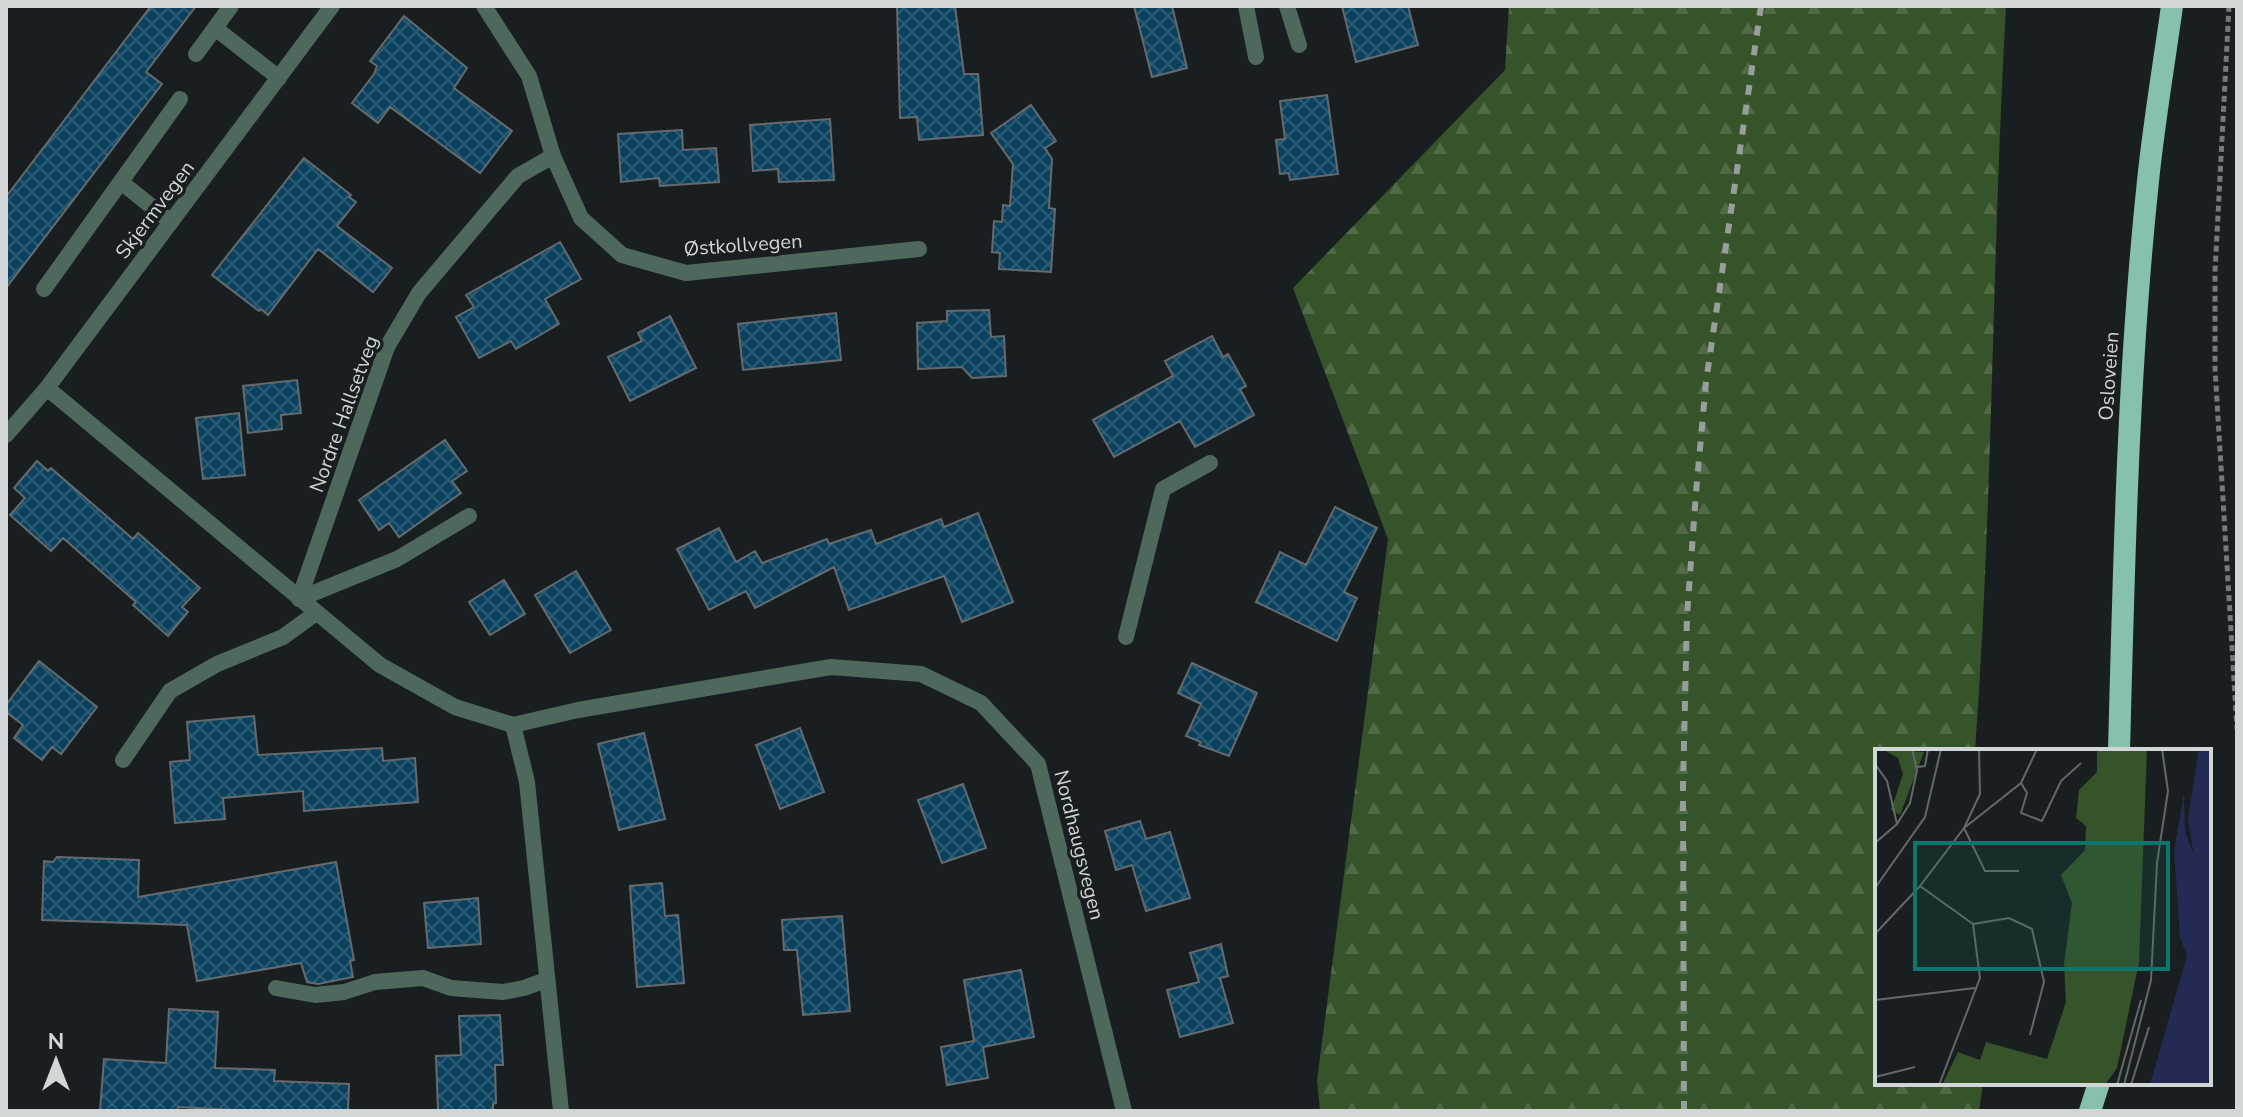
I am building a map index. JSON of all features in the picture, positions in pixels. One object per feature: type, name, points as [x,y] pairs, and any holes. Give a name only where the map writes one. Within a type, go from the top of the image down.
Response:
[{"type":"highway","name":"Osloveien","points":[[2119,749],[2125,529],[2139,290],[2148,180],[2172,6]]},
{"type":"highway","points":[[2090,1111],[2101,1085]]},
{"type":"highway","points":[[2102,1085],[2102,1111]]},
{"type":"street","points":[[196,54],[231,6]]},
{"type":"street","name":"Skjermvegen","points":[[6,435],[47,388],[332,6]]},
{"type":"street","name":"Østkollvegen","points":[[484,6],[529,76],[553,156],[581,218],[622,255],[686,273],[919,249]]},
{"type":"street","points":[[1246,6],[1256,57]]},
{"type":"street","points":[[1287,6],[1299,45]]},
{"type":"street","points":[[215,28],[279,78]]},
{"type":"street","points":[[44,289],[180,99]]},
{"type":"street","name":"Nordre Hallsetveg","points":[[299,599],[387,347],[419,293],[518,176],[553,156]]},
{"type":"street","points":[[121,182],[171,222]]},
{"type":"street","points":[[47,388],[380,665],[455,707],[513,725],[527,782],[561,1111]]},
{"type":"street","points":[[1126,637],[1163,489],[1210,463]]},
{"type":"street","points":[[299,599],[397,559],[469,516]]},
{"type":"street","points":[[123,760],[170,691],[217,664],[283,637],[316,613]]},
{"type":"street","name":"Nordhaugsvegen","points":[[513,725],[578,710],[831,667],[921,674],[981,703],[1038,764],[1124,1111]]},
{"type":"street","points":[[276,988],[315,995],[344,992],[375,982],[423,978],[451,988],[503,992],[546,980]]},
{"type":"path","points":[[2229,6],[2215,272],[2215,368],[2237,729]]},
{"type":"green space","points":[[1509,6],[2006,6],[1975,749],[1875,749],[1875,1085],[1983,1085],[1979,1111],[1320,1111],[1317,1080],[1388,539],[1293,288],[1505,70]]},
{"type":"building","points":[[151,6],[196,6],[146,72],[162,84],[6,288],[6,197]]},
{"type":"building","points":[[897,6],[955,6],[964,74],[978,74],[983,135],[919,140],[917,117],[900,118]]},
{"type":"building","points":[[1134,6],[1172,6],[1187,68],[1152,77]]},
{"type":"building","points":[[1342,6],[1408,6],[1418,45],[1356,62]]},
{"type":"building","points":[[404,16],[467,68],[454,88],[512,131],[480,173],[390,107],[378,123],[352,103],[374,74],[377,66],[370,61]]},
{"type":"building","points":[[1327,95],[1338,174],[1290,180],[1289,173],[1280,174],[1276,140],[1285,139],[1280,101]]},
{"type":"building","points":[[1031,105],[1056,141],[1045,148],[1052,159],[1049,208],[1055,209],[1051,272],[999,269],[1000,253],[992,252],[994,221],[1002,222],[1003,205],[1010,206],[1013,164],[991,133]]},
{"type":"building","points":[[830,119],[834,180],[779,182],[778,169],[753,171],[750,125]]},
{"type":"building","points":[[682,130],[683,150],[716,148],[719,182],[660,186],[659,178],[621,182],[618,134]]},
{"type":"building","points":[[304,158],[356,202],[337,226],[392,268],[373,292],[318,249],[268,315],[212,275]]},
{"type":"building","points":[[560,242],[581,279],[545,299],[559,324],[516,349],[511,341],[479,358],[456,317],[474,307],[466,295]]},
{"type":"building","points":[[989,310],[991,337],[1004,336],[1006,376],[972,378],[962,367],[918,369],[917,323],[947,321],[947,311]]},
{"type":"building","points":[[836,313],[841,360],[743,370],[738,324]]},
{"type":"building","points":[[670,316],[696,368],[630,401],[608,357],[642,341],[638,333]]},
{"type":"building","points":[[1212,336],[1223,357],[1228,354],[1246,386],[1240,389],[1254,415],[1195,447],[1180,421],[1114,457],[1093,420],[1173,376],[1165,361]]},
{"type":"building","points":[[297,380],[301,413],[281,415],[282,429],[248,433],[243,386]]},
{"type":"building","points":[[239,413],[245,475],[203,479],[196,418]]},
{"type":"building","points":[[445,440],[467,471],[452,481],[461,493],[399,537],[389,523],[379,530],[359,500]]},
{"type":"building","points":[[37,461],[48,471],[51,468],[133,539],[138,533],[200,588],[182,607],[188,612],[168,636],[133,605],[136,602],[63,538],[51,551],[10,515],[25,498],[14,488]]},
{"type":"building","points":[[1335,507],[1377,528],[1344,592],[1357,598],[1337,641],[1256,602],[1280,552],[1306,565]]},
{"type":"building","points":[[978,513],[1013,602],[962,622],[944,576],[849,610],[834,567],[755,608],[746,591],[709,610],[677,549],[719,528],[736,562],[755,551],[762,563],[827,539],[829,544],[871,530],[876,544],[941,519],[944,527]]},
{"type":"building","points":[[576,571],[611,630],[570,653],[535,595]]},
{"type":"building","points":[[504,580],[525,614],[490,635],[469,602]]},
{"type":"building","points":[[39,661],[97,707],[61,754],[52,747],[42,760],[14,738],[23,725],[6,712],[6,705]]},
{"type":"building","points":[[1192,663],[1257,693],[1229,756],[1199,745],[1201,742],[1186,736],[1201,704],[1178,693]]},
{"type":"building","points":[[254,716],[258,755],[382,748],[383,761],[415,758],[418,802],[304,811],[303,791],[223,798],[225,819],[175,823],[170,762],[190,760],[187,722]]},
{"type":"building","points":[[800,728],[824,792],[780,809],[756,745]]},
{"type":"building","points":[[644,733],[665,819],[619,830],[598,744]]},
{"type":"building","points":[[963,784],[986,848],[942,863],[918,800]]},
{"type":"building","points":[[1140,821],[1146,839],[1170,832],[1190,898],[1146,911],[1132,865],[1116,870],[1105,831]]},
{"type":"building","points":[[57,857],[139,860],[138,897],[336,862],[354,960],[350,961],[353,977],[318,984],[307,982],[301,963],[197,981],[187,925],[42,920],[44,861],[53,862]]},
{"type":"building","points":[[662,883],[665,916],[678,915],[684,983],[637,987],[630,886]]},
{"type":"building","points":[[478,898],[481,944],[428,948],[424,903]]},
{"type":"building","points":[[842,916],[850,1011],[803,1015],[797,950],[784,950],[782,920]]},
{"type":"building","points":[[1221,944],[1228,976],[1220,978],[1233,1023],[1180,1037],[1167,990],[1199,982],[1190,953]]},
{"type":"building","points":[[1021,970],[1034,1037],[983,1047],[988,1078],[947,1085],[941,1047],[974,1041],[964,980]]},
{"type":"building","points":[[169,1009],[218,1012],[215,1068],[275,1070],[274,1081],[349,1084],[348,1111],[178,1107],[177,1111],[100,1111],[104,1059],[166,1063]]},
{"type":"building","points":[[500,1015],[503,1065],[495,1065],[496,1103],[493,1104],[493,1111],[438,1111],[436,1056],[461,1055],[459,1016]]},
{"type":"railway","points":[[1684,1111],[1683,787],[1687,616],[1706,382],[1761,6]]}]
